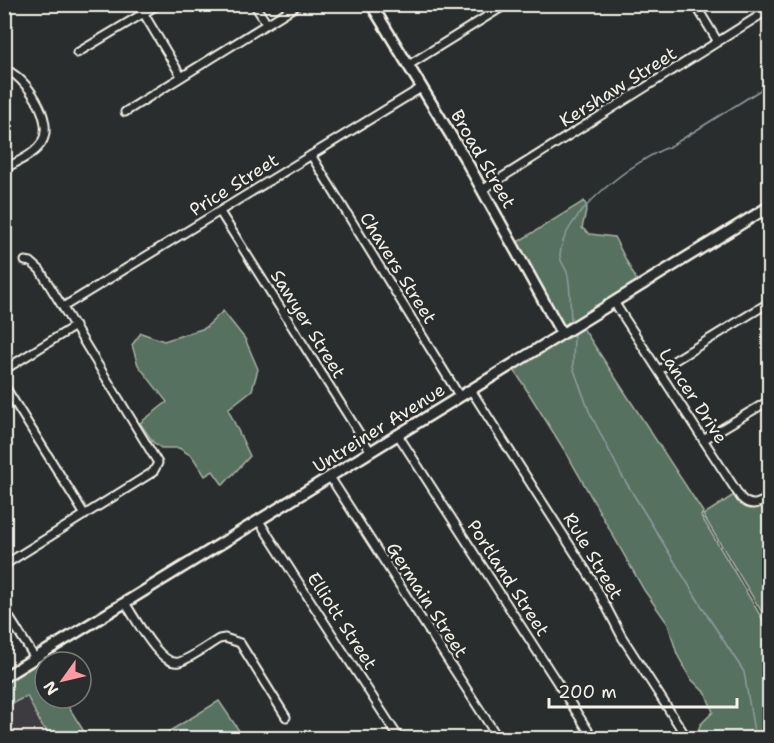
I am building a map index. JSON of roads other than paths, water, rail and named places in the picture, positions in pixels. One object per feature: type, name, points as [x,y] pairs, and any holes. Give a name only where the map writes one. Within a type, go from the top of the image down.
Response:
[{"type":"street","points":[[138,4],[181,76]]},
{"type":"street","points":[[77,53],[159,4]]},
{"type":"street","points":[[254,4],[267,24]]},
{"type":"street","points":[[125,112],[299,4]]},
{"type":"street","name":"Broad Street","points":[[371,4],[482,190],[562,334]]},
{"type":"street","points":[[407,66],[507,4]]},
{"type":"street","points":[[695,4],[718,42]]},
{"type":"street","name":"Kershaw Street","points":[[482,190],[770,9]]},
{"type":"street","points":[[4,69],[14,73],[29,89],[40,109],[46,128],[44,140],[36,150],[4,170]]},
{"type":"street","name":"Price Street","points":[[63,307],[421,88]]},
{"type":"street","name":"Chavers Street","points":[[310,155],[460,397]]},
{"type":"street","name":"Untreiner Avenue","points":[[48,650],[770,206]]},
{"type":"street","name":"Sawyer Street","points":[[220,212],[370,452]]},
{"type":"street","points":[[4,565],[153,472],[158,463],[40,270],[31,262],[25,261]]},
{"type":"street","name":"Lancer Drive","points":[[614,302],[741,498],[750,504],[760,503],[770,497]]},
{"type":"street","points":[[659,370],[770,302]]},
{"type":"street","points":[[4,370],[75,326]]},
{"type":"street","points":[[4,385],[85,515]]},
{"type":"street","name":"Rule Street","points":[[471,390],[594,583],[622,637],[687,738]]},
{"type":"street","points":[[703,440],[770,400]]},
{"type":"street","name":"Portland Street","points":[[398,435],[593,738]]},
{"type":"street","name":"Germain Street","points":[[330,477],[498,738]]},
{"type":"street","name":"Elliott Street","points":[[259,521],[399,738]]},
{"type":"street","points":[[125,603],[159,654],[168,662],[178,663],[219,639],[225,638],[240,643],[286,717]]},
{"type":"street","points":[[4,609],[33,655]]},
{"type":"street","name":"Untreiner Avenue","points":[[4,677],[33,659]]},
{"type":"waterway","points":[[571,322],[568,277],[560,255],[564,239],[573,222],[603,190],[638,163],[671,146],[770,84]]},
{"type":"waterway","points":[[574,333],[573,367],[589,411],[621,474],[744,672],[755,738]]}]
